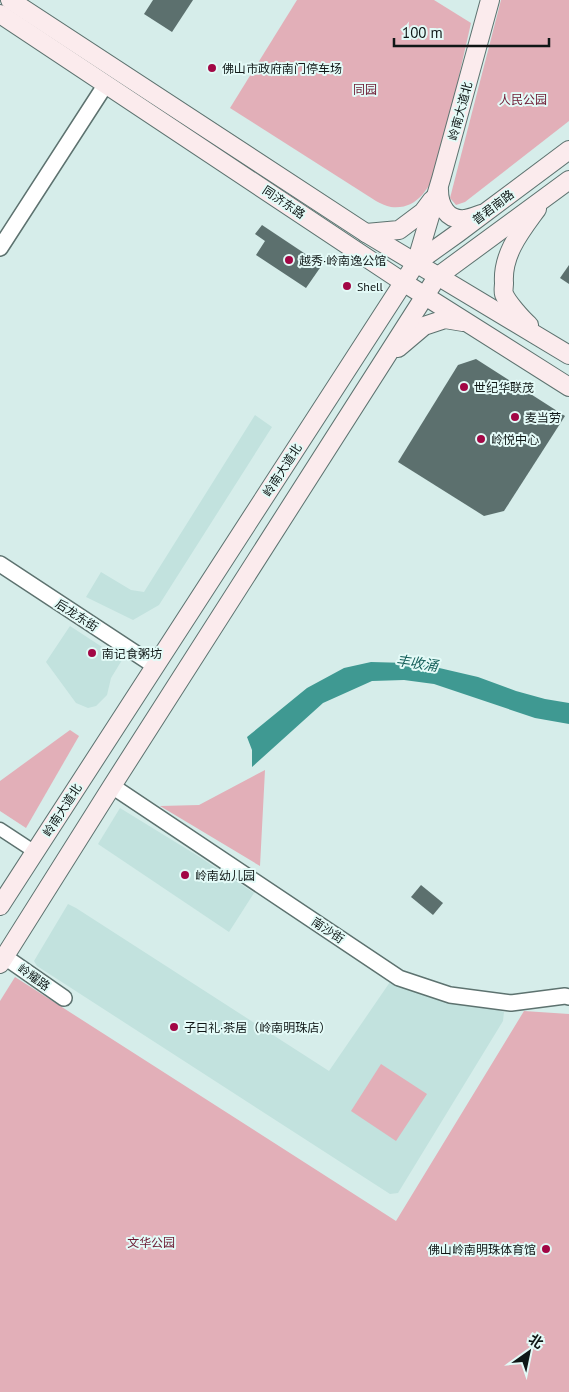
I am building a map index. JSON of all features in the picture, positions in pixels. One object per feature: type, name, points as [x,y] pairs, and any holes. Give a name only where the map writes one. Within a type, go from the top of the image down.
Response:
[{"type":"main road","name":"同济东路","points":[[10,0],[416,264],[561,351]]},
{"type":"main road","name":"岭南大道北","points":[[0,906],[416,264],[490,0]]},
{"type":"main road","name":"同济东路","points":[[0,14],[403,282],[569,387]]},
{"type":"main road","name":"普君南路","points":[[416,264],[569,150]]},
{"type":"main road","name":"普君南路","points":[[437,277],[569,180]]},
{"type":"main road","points":[[366,232],[400,230],[423,212],[432,201],[439,187]]},
{"type":"main road","points":[[439,187],[440,202],[444,211],[449,215],[465,219],[485,213]]},
{"type":"main road","points":[[546,196],[509,252],[503,271],[504,295],[521,318],[561,351]]},
{"type":"main road","points":[[2,960],[437,277]]},
{"type":"main road","points":[[385,359],[424,326],[446,319],[468,323]]},
{"type":"main road","points":[[221,615],[225,596],[243,569],[247,555],[238,550],[224,558]]},
{"type":"street","points":[[0,248],[6,227],[106,84]]},
{"type":"street","name":"后龙东街","points":[[0,564],[155,666]]},
{"type":"street","name":"南沙街","points":[[112,786],[399,978],[450,995],[511,1003],[568,995]]},
{"type":"street","points":[[0,829],[35,852]]},
{"type":"street","name":"岭耀路","points":[[2,960],[64,998]]},
{"type":"shaded area","points":[[255,415],[272,427],[159,605],[133,620],[86,597],[101,572],[131,590],[144,592]]},
{"type":"shaded area","points":[[70,626],[122,660],[111,678],[107,695],[96,706],[88,708],[76,703],[46,662]]},
{"type":"shaded area","name":"岭南幼儿园","points":[[120,808],[254,893],[229,932],[98,844]]},
{"type":"shaded area","points":[[68,904],[329,1071],[390,982],[441,1001],[496,1009],[504,1012],[503,1021],[398,1193],[390,1194],[37,966],[34,961]]},
{"type":"green space","name":"同园","points":[[297,0],[434,0],[471,23],[438,169],[426,191],[415,202],[400,207],[391,207],[376,201],[230,108]]},
{"type":"green space","name":"人民公园","points":[[501,0],[569,0],[569,121],[465,202],[456,205],[450,198]]},
{"type":"green space","points":[[70,730],[79,736],[26,828],[0,811],[0,781]]},
{"type":"green space","points":[[265,770],[260,866],[160,806],[199,805]]},
{"type":"green space","name":"文华公园","points":[[15,977],[396,1221],[524,1011],[569,1014],[569,1392],[0,1392],[0,1001]]},
{"type":"green space","points":[[381,1064],[427,1094],[396,1141],[351,1111]]},
{"type":"water","points":[[371,662],[408,663],[435,667],[478,677],[545,699],[569,703],[569,724],[535,718],[434,684],[404,680],[372,681],[323,703],[252,767],[252,750],[247,737],[307,688],[344,668]]},
{"type":"building","points":[[153,0],[193,0],[172,32],[144,14]]},
{"type":"building","name":"越秀·岭南逸公馆","points":[[262,225],[322,265],[306,288],[256,255],[265,241],[255,234]]},
{"type":"building","points":[[569,265],[569,284],[560,278]]},
{"type":"building","name":"岭悦中心","points":[[476,359],[565,416],[504,511],[484,516],[398,462],[458,365]]},
{"type":"building","points":[[421,885],[443,903],[433,915],[411,897]]},
{"type":"place","name":"佛山市政府南门停车场","points":[[212,68]]},
{"type":"place","name":"越秀·岭南逸公馆","points":[[289,260]]},
{"type":"place","name":"Shell","points":[[347,286]]},
{"type":"place","name":"世纪华联茂","points":[[464,387]]},
{"type":"place","name":"麦当劳","points":[[515,417]]},
{"type":"place","name":"岭悦中心","points":[[481,439]]},
{"type":"place","name":"南记食粥坊","points":[[92,653]]},
{"type":"place","name":"岭南幼儿园","points":[[185,875]]},
{"type":"place","name":"子曰礼·茶居（岭南明珠店）","points":[[174,1027]]},
{"type":"place","name":"佛山岭南明珠体育馆","points":[[546,1249]]},
{"type":"water label","name":"丰收涌","points":[[417,663]]}]
